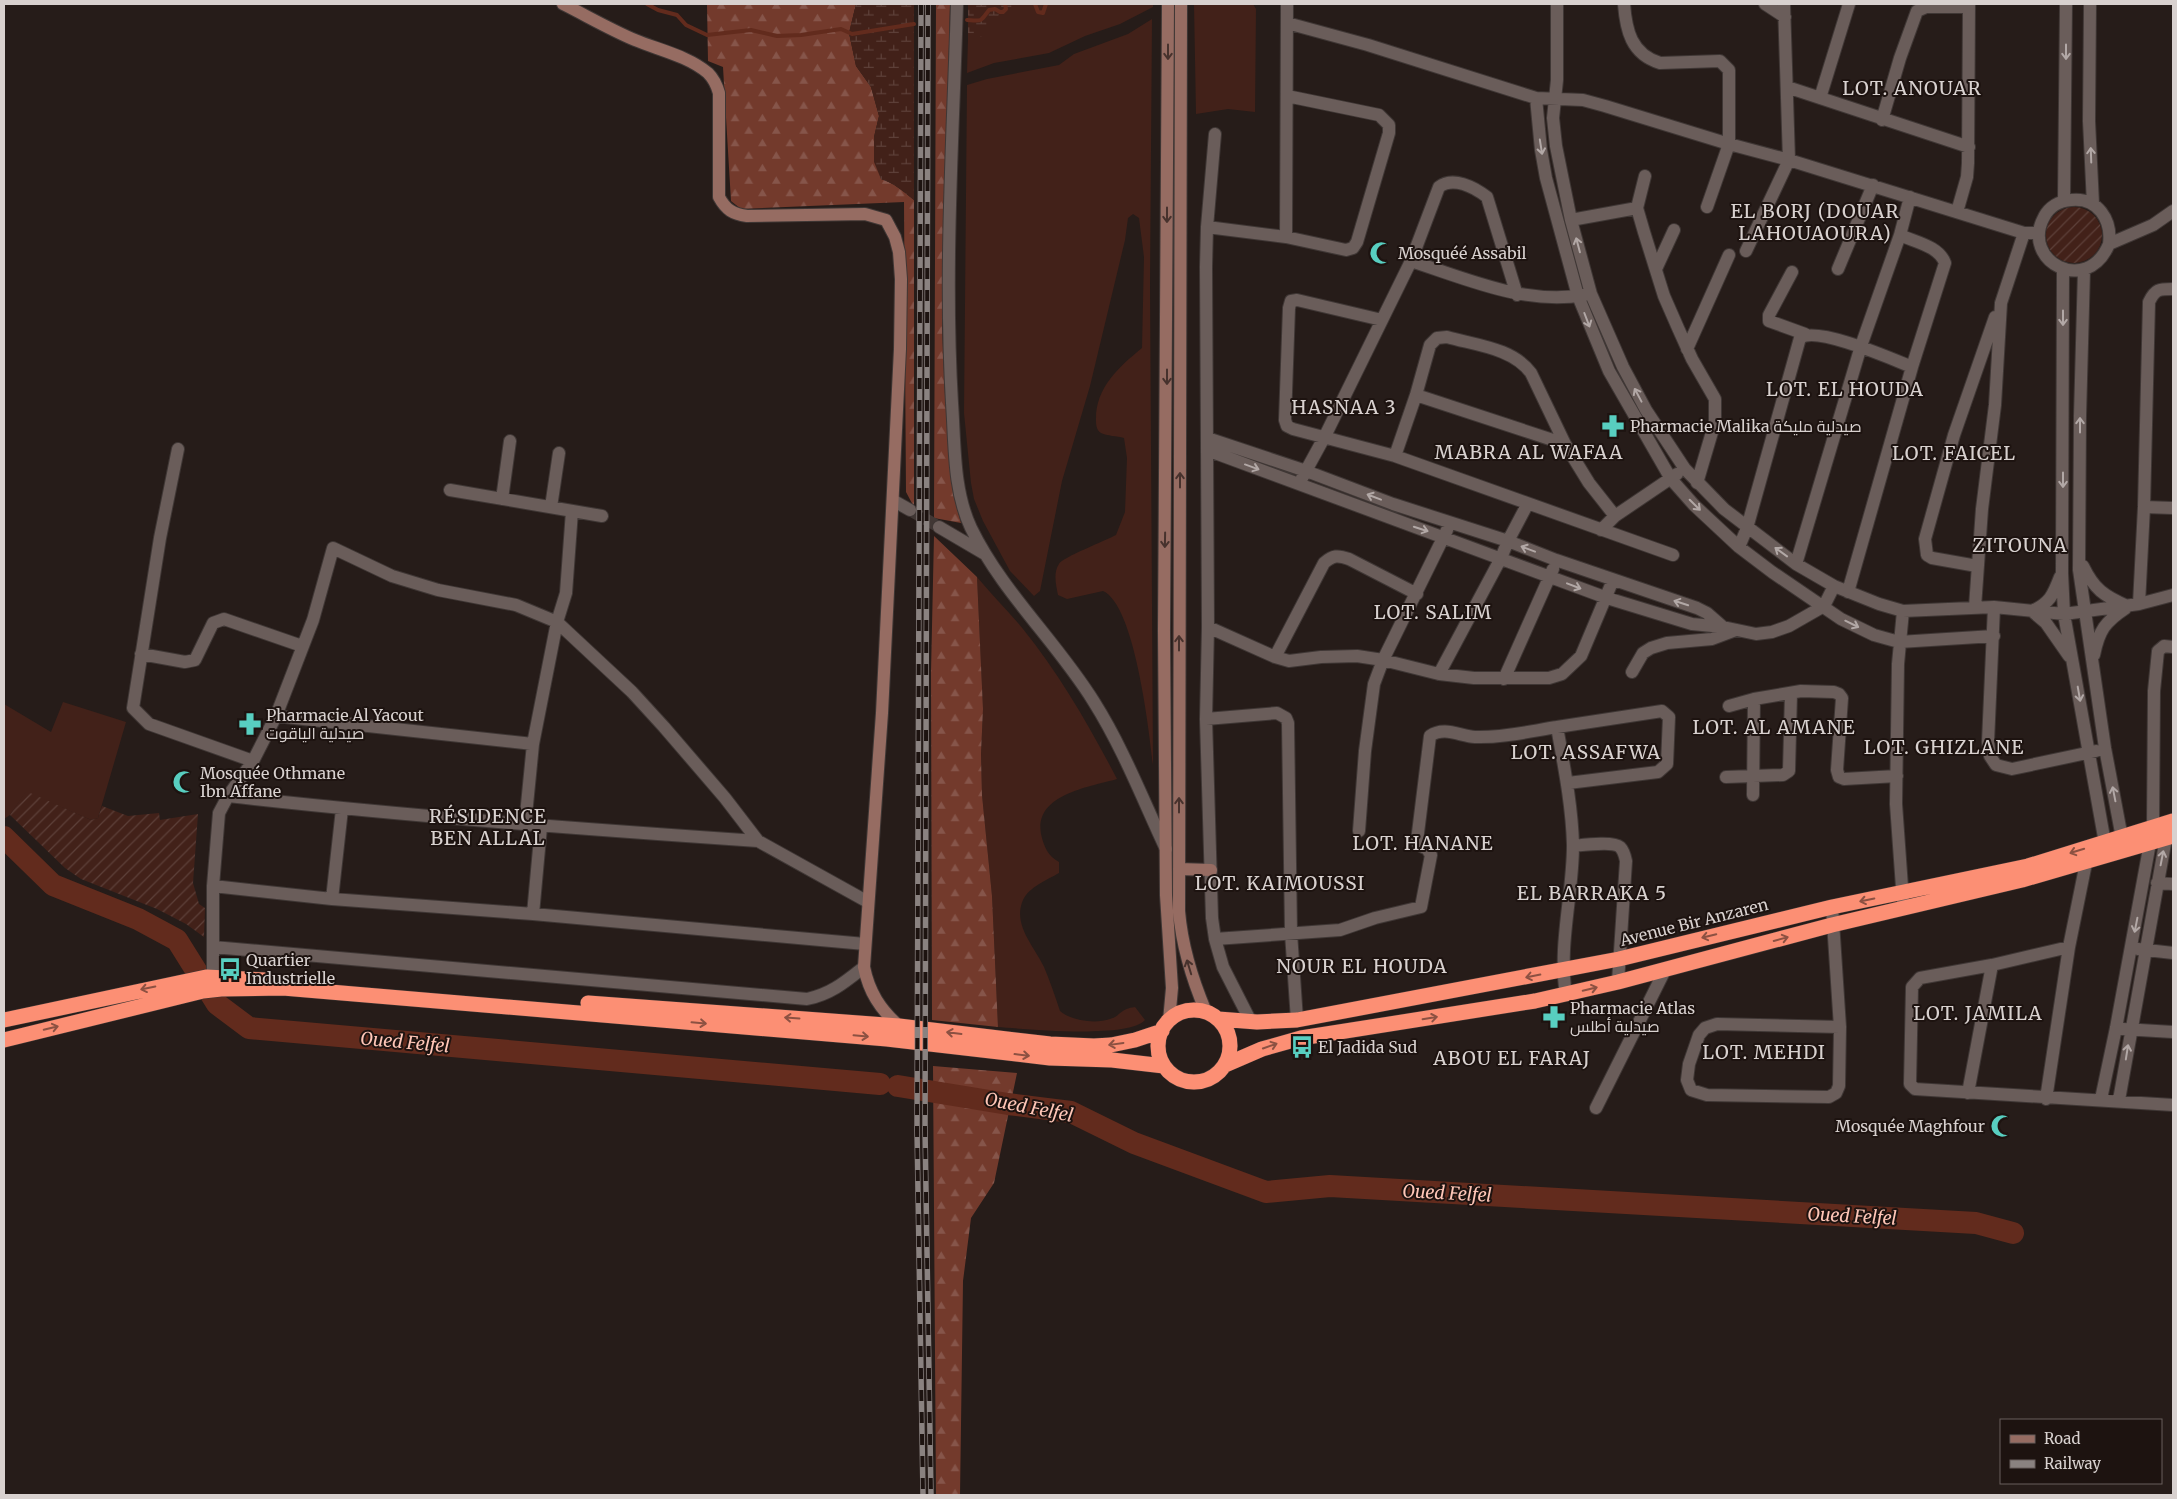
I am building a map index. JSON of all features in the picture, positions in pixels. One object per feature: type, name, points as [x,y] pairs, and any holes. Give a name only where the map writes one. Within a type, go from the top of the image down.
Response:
[{"type":"highway","name":"Avenue Bir Anzaren","points":[[1212,1016],[1251,1022],[1297,1020],[1619,959],[1832,907],[2116,847],[2151,835],[2173,821]]},
{"type":"highway","name":"Avenue Bir Anzaren","points":[[2151,835],[2170,837]]},
{"type":"highway","name":"Avenue Bir Anzaren","points":[[1225,1065],[1262,1049],[1300,1038],[1566,995],[1832,925],[2086,863],[2116,847]]},
{"type":"highway","points":[[4,1020],[206,982],[899,1026],[1050,1044],[1094,1046],[1129,1042],[1166,1026],[1182,1013],[1190,1011],[1212,1016],[1229,1037],[1230,1052],[1225,1065],[1214,1077],[1199,1082],[1183,1081],[1164,1066],[1159,1052],[1160,1038],[1166,1026]]},
{"type":"highway","points":[[4,1040],[206,982],[887,1038],[1050,1058],[1112,1060],[1164,1066]]},
{"type":"main road","points":[[563,4],[636,40],[668,52],[710,74],[719,93],[719,197],[724,206],[731,212],[747,216],[865,214],[886,220],[891,226],[899,252],[901,278],[894,501],[888,566],[882,714],[864,967],[867,981],[876,1000],[888,1017],[899,1026]]},
{"type":"main road","points":[[1166,1026],[1172,988],[1166,895],[1164,631],[1168,4]]},
{"type":"main road","points":[[1181,4],[1179,911],[1183,948],[1212,1016]]},
{"type":"main road","points":[[1179,869],[1210,870]]},
{"type":"street","points":[[957,4],[951,164],[948,343],[960,498],[970,527],[986,554],[1064,658],[1095,704],[1125,760],[1166,849]]},
{"type":"street","points":[[1286,237],[1287,4]]},
{"type":"street","points":[[1557,4],[1557,80],[1553,118],[1556,146],[1571,220],[1591,294],[1623,367],[1646,410],[1685,469],[1697,483],[1747,528],[1796,564],[1834,586],[1903,611],[1994,607],[2064,614],[2134,605],[2173,595]]},
{"type":"street","points":[[1624,4],[1626,26],[1630,38],[1650,60],[1660,63],[1720,61],[1729,70],[1729,144],[1707,207]]},
{"type":"street","points":[[1765,4],[1785,17]]},
{"type":"street","points":[[1746,251],[1789,160],[1784,4]]},
{"type":"street","points":[[1820,98],[1849,4]]},
{"type":"street","points":[[2064,200],[2066,4]]},
{"type":"street","points":[[2090,4],[2089,121],[2093,204]]},
{"type":"street","points":[[1882,120],[1900,58],[1917,11],[1926,5],[1969,6],[1969,147],[1967,177],[1957,212]]},
{"type":"street","points":[[1287,23],[1377,48],[1536,98],[1584,100],[1910,196],[2024,233],[2039,233]]},
{"type":"street","points":[[1787,87],[1882,120],[1969,147]]},
{"type":"street","points":[[1207,227],[1286,237],[1346,250],[1353,248],[1357,242],[1389,133],[1389,126],[1379,115],[1287,96]]},
{"type":"street","points":[[1536,98],[1546,178],[1578,296],[1609,371],[1671,478],[1694,505],[1739,547],[1841,619],[1874,634],[1899,642],[1994,636]]},
{"type":"street","points":[[1215,134],[1207,227],[1208,627],[1206,719],[1210,870],[1215,939],[1229,982],[1251,1022]]},
{"type":"street","points":[[1645,176],[1637,208],[1664,296],[1687,349],[1715,399],[1715,422],[1697,483]]},
{"type":"street","points":[[1299,485],[1411,261],[1439,187],[1444,182],[1451,181],[1480,192],[1487,197],[1517,295]]},
{"type":"street","points":[[1838,269],[1873,185]]},
{"type":"street","points":[[1796,564],[1860,346],[1900,235],[1910,196]]},
{"type":"street","points":[[2079,199],[2093,204],[2102,211],[2108,221],[2110,232],[2109,244],[2104,256],[2084,270],[2073,271],[2053,264],[2045,255],[2040,245],[2039,233],[2041,222],[2046,213],[2054,205],[2064,200],[2079,199]]},
{"type":"street","points":[[1571,220],[1637,208]]},
{"type":"street","points":[[2109,244],[2153,224],[2173,211]]},
{"type":"street","points":[[1656,269],[1674,230]]},
{"type":"street","points":[[1977,566],[1932,558],[1928,555],[1925,539],[1954,434],[2024,233]]},
{"type":"street","points":[[1848,592],[1912,367],[1945,263],[1943,256],[1937,251],[1900,235]]},
{"type":"street","points":[[1687,349],[1729,255]]},
{"type":"street","points":[[1411,261],[1517,295],[1540,298],[1591,294]]},
{"type":"street","points":[[2063,269],[2062,572],[2064,614],[2089,753],[2116,847]]},
{"type":"street","points":[[2084,270],[2079,559],[2105,748],[2116,847]]},
{"type":"street","points":[[1792,272],[1768,315],[1770,321],[1805,334],[1860,346],[1912,367]]},
{"type":"street","points":[[2134,605],[2144,507],[2149,302],[2153,292],[2160,289],[2173,289]]},
{"type":"street","points":[[1382,320],[1297,300],[1291,301],[1289,308],[1285,420],[1287,426],[1394,456],[1527,505],[1673,555]]},
{"type":"street","points":[[1975,607],[1977,566],[1994,405],[2001,303]]},
{"type":"street","points":[[1739,547],[1747,528],[1798,342],[1805,334]]},
{"type":"street","points":[[1394,456],[1416,395],[1430,345],[1437,338],[1447,336],[1511,355],[1523,362],[1531,372],[1564,444],[1589,483],[1615,516]]},
{"type":"street","points":[[1416,395],[1564,444]]},
{"type":"street","points":[[502,499],[510,441]]},
{"type":"street","points":[[1207,444],[1306,471],[1393,504],[1508,541],[1556,560],[1698,608],[1723,627]]},
{"type":"street","points":[[1207,444],[1299,485],[1387,518],[1444,537],[1607,598],[1692,624],[1723,627],[1756,634],[1772,632],[1789,626],[1824,606],[1834,586]]},
{"type":"street","points":[[178,449],[174,461],[133,708],[149,724],[253,761]]},
{"type":"street","points":[[551,507],[559,453]]},
{"type":"street","points":[[1601,530],[1615,516],[1685,469]]},
{"type":"street","points":[[450,490],[602,516]]},
{"type":"street","points":[[894,501],[910,510]]},
{"type":"street","points":[[1387,518],[1393,504]]},
{"type":"street","points":[[1440,674],[1527,505]]},
{"type":"street","points":[[2144,507],[2173,508]]},
{"type":"street","points":[[525,825],[533,744],[557,622],[566,593],[572,511]]},
{"type":"street","points":[[1359,832],[1365,751],[1374,684],[1383,660],[1417,594],[1450,523]]},
{"type":"street","points":[[939,527],[986,554]]},
{"type":"street","points":[[206,982],[212,947],[213,886],[218,813],[253,761],[276,716],[313,620],[333,548],[392,576],[438,590],[516,605],[557,622],[632,692],[719,791],[758,842],[868,902]]},
{"type":"street","points":[[1275,657],[1324,562],[1331,557],[1339,555],[1349,559],[1417,594]]},
{"type":"street","points":[[2079,559],[2089,579],[2108,598],[2134,605]]},
{"type":"street","points":[[1504,679],[1556,560]]},
{"type":"street","points":[[2032,611],[2045,606],[2054,594],[2062,572]]},
{"type":"street","points":[[1208,627],[1275,657],[1289,661],[1336,656],[1357,656],[1383,660],[1440,674],[1504,679],[1549,678],[1562,674],[1573,666],[1581,656],[1614,580]]},
{"type":"street","points":[[2092,662],[2101,629],[2112,617],[2134,605]]},
{"type":"street","points":[[1994,607],[1988,742],[1990,756],[1996,766],[2012,769],[2105,748]]},
{"type":"street","points":[[1903,611],[1899,642],[1896,776],[1903,908]]},
{"type":"street","points":[[2032,611],[2046,623],[2073,662]]},
{"type":"street","points":[[141,654],[186,662],[195,660],[213,623],[224,619],[302,646]]},
{"type":"street","points":[[1632,672],[1643,653],[1651,648],[1667,643],[1712,638],[1736,630]]},
{"type":"street","points":[[2101,1100],[2132,948],[2151,835],[2154,691],[2158,651],[2164,646],[2173,647]]},
{"type":"street","points":[[1729,706],[1754,699],[1791,693],[1834,692],[1839,694],[1842,698],[1837,770],[1839,777],[1844,779],[1896,776]]},
{"type":"street","points":[[1726,777],[1783,775],[1789,771],[1791,693]]},
{"type":"street","points":[[1753,795],[1754,699]]},
{"type":"street","points":[[1215,939],[1340,930],[1375,918],[1421,907],[1431,854],[1427,849],[1419,845],[1417,841],[1430,736],[1436,732],[1445,731],[1475,737],[1558,727],[1662,711],[1668,717],[1667,764],[1663,769],[1658,772],[1568,783]]},
{"type":"street","points":[[1206,719],[1277,713],[1286,718],[1288,723],[1291,933],[1297,1020]]},
{"type":"street","points":[[276,716],[533,744]]},
{"type":"street","points":[[1558,727],[1568,783],[1573,846],[1562,970],[1566,995]]},
{"type":"street","points":[[228,796],[542,827],[758,842]]},
{"type":"street","points":[[332,899],[342,808]]},
{"type":"street","points":[[533,914],[542,827]]},
{"type":"street","points":[[2120,1100],[2157,883],[2170,837]]},
{"type":"street","points":[[1573,846],[1612,844],[1619,846],[1624,852],[1626,861],[1618,982]]},
{"type":"street","points":[[2046,1099],[2068,947],[2086,863]]},
{"type":"street","points":[[2157,883],[2173,884]]},
{"type":"street","points":[[213,886],[332,899],[533,914],[865,944]]},
{"type":"street","points":[[1832,907],[1832,925],[1838,970],[1840,1027],[1839,1086],[1836,1093],[1829,1097],[1706,1095],[1697,1094],[1691,1090],[1687,1080],[1689,1064],[1699,1035],[1706,1028],[1717,1024],[1840,1027]]},
{"type":"street","points":[[212,947],[807,999],[823,996],[837,989],[864,967]]},
{"type":"street","points":[[2068,947],[1992,965],[1920,978],[1912,987],[1911,1087],[1915,1089],[2046,1099],[2120,1100],[2173,1105]]},
{"type":"street","points":[[2132,948],[2173,953]]},
{"type":"street","points":[[1968,1093],[1992,965]]},
{"type":"street","points":[[1596,1108],[1665,970]]},
{"type":"street","points":[[2116,1028],[2173,1032]]},
{"type":"green space","points":[[707,4],[856,4],[849,33],[856,66],[871,87],[879,116],[874,137],[881,179],[902,190],[914,200],[914,507],[906,492],[904,202],[741,209],[731,201],[723,67],[708,61]]},
{"type":"green space","points":[[856,4],[914,4],[914,200],[902,190],[881,179],[874,162],[874,137],[879,116],[871,87],[856,66],[849,33]]},
{"type":"green space","points":[[936,4],[950,4],[942,327],[945,396],[954,497],[961,523],[934,518]]},
{"type":"green space","points":[[968,4],[1021,4],[998,16],[983,36],[968,39]]},
{"type":"green space","points":[[969,4],[1153,4],[1153,7],[1120,24],[1085,36],[1049,53],[994,63],[967,73]]},
{"type":"green space","points":[[1194,4],[1253,4],[1256,9],[1255,112],[1228,109],[1196,114]]},
{"type":"green space","points":[[1152,19],[1150,285],[1153,765],[1144,699],[1132,643],[1124,619],[1114,601],[1103,591],[1067,599],[1058,595],[1056,579],[1057,568],[1062,561],[1116,535],[1125,512],[1127,458],[1124,438],[1099,432],[1096,419],[1097,408],[1104,387],[1117,370],[1142,348],[1144,257],[1139,218],[1133,214],[1128,218],[1125,240],[1090,386],[1062,481],[1040,591],[1034,596],[1010,571],[983,521],[974,499],[964,413],[967,85],[987,79],[1059,65],[1074,54],[1128,34]]},
{"type":"green space","points":[[2074,207],[2094,215],[2102,235],[2094,255],[2074,263],[2054,255],[2046,235],[2054,215]]},
{"type":"green space","points":[[934,536],[977,577],[983,709],[982,795],[992,896],[998,1027],[932,1020],[931,672]]},
{"type":"green space","points":[[977,577],[1023,629],[1050,665],[1085,721],[1117,779],[1066,794],[1046,810],[1041,820],[1041,834],[1047,851],[1059,862],[1059,873],[1039,884],[1026,895],[1020,909],[1022,927],[1044,967],[1060,1011],[1070,1017],[1084,1021],[1104,1021],[1114,1018],[1126,1009],[1135,1007],[1145,1020],[1135,1026],[1099,1031],[1052,1031],[998,1027],[992,896],[982,795],[983,709]]},
{"type":"green space","points":[[63,702],[126,722],[98,818],[91,820],[26,792],[10,815],[4,819],[4,704],[51,732]]},
{"type":"green space","points":[[26,791],[91,820],[98,818],[102,806],[128,816],[159,813],[160,820],[198,814],[193,883],[199,904],[205,908],[204,937],[186,924],[157,909],[81,879],[65,868],[10,815]]},
{"type":"green space","points":[[933,1066],[1017,1073],[994,1183],[971,1218],[963,1281],[960,1495],[936,1495]]},
{"type":"waterway","points":[[647,4],[658,10],[677,15],[686,25],[707,35],[751,30],[777,36],[801,35],[841,29],[852,34],[914,24]]},
{"type":"waterway","points":[[967,20],[981,20],[989,10],[995,9],[1003,12],[1006,9],[1005,4]]},
{"type":"waterway","points":[[1035,4],[1038,12],[1043,13],[1046,4]]},
{"type":"waterway","name":"Oued Felfel","points":[[4,837],[53,885],[138,919],[177,940],[217,1004],[249,1028],[880,1084]]},
{"type":"waterway","name":"Oued Felfel","points":[[898,1086],[1071,1112],[1134,1143],[1266,1192],[1330,1186],[1976,1223],[2013,1233]]},
{"type":"tunnel","points":[[910,510],[939,527]]},
{"type":"railway","points":[[921,4],[917,1131],[923,1495]]},
{"type":"railway","points":[[928,4],[925,1130],[931,1495]]},
{"type":"place","name":"Mosquéé Assabil","points":[[1381,253]]},
{"type":"place","name":"Pharmacie Malika صيدلية مليكة","points":[[1613,426]]},
{"type":"place","name":"Pharmacie Al Yacout صيدلية الياقوت","points":[[250,724]]},
{"type":"place","name":"Mosquée Othmane Ibn Affane","points":[[184,782]]},
{"type":"place","name":"Quartier Industrielle","points":[[230,969]]},
{"type":"place","name":"Pharmacie Atlas صيدلية أطلس","points":[[1554,1017]]},
{"type":"place","name":"El Jadida Sud","points":[[1302,1047]]},
{"type":"place","name":"Mosquée Maghfour","points":[[2002,1126]]},
{"type":"district","name":"LOT. ANOUAR","points":[[1912,88]]},
{"type":"district","name":"EL BORJ (DOUAR LAHOUAOURA)","points":[[1815,222]]},
{"type":"district","name":"LOT. EL HOUDA","points":[[1845,389]]},
{"type":"district","name":"HASNAA 3","points":[[1344,407]]},
{"type":"district","name":"MABRA AL WAFAA","points":[[1529,452]]},
{"type":"district","name":"LOT. FAICEL","points":[[1954,453]]},
{"type":"district","name":"ZITOUNA","points":[[2020,545]]},
{"type":"district","name":"LOT. SALIM","points":[[1433,612]]},
{"type":"district","name":"LOT. AL AMANE","points":[[1774,727]]},
{"type":"district","name":"LOT. GHIZLANE","points":[[1944,747]]},
{"type":"district","name":"LOT. ASSAFWA","points":[[1586,752]]},
{"type":"district","name":"RÉSIDENCE BEN ALLAL","points":[[488,827]]},
{"type":"district","name":"LOT. HANANE","points":[[1423,843]]},
{"type":"district","name":"LOT. KAIMOUSSI","points":[[1280,883]]},
{"type":"district","name":"EL BARRAKA 5","points":[[1592,893]]},
{"type":"district","name":"NOUR EL HOUDA","points":[[1362,966]]},
{"type":"district","name":"LOT. JAMILA","points":[[1978,1013]]},
{"type":"district","name":"LOT. MEHDI","points":[[1764,1052]]},
{"type":"district","name":"ABOU EL FARAJ","points":[[1512,1058]]}]
